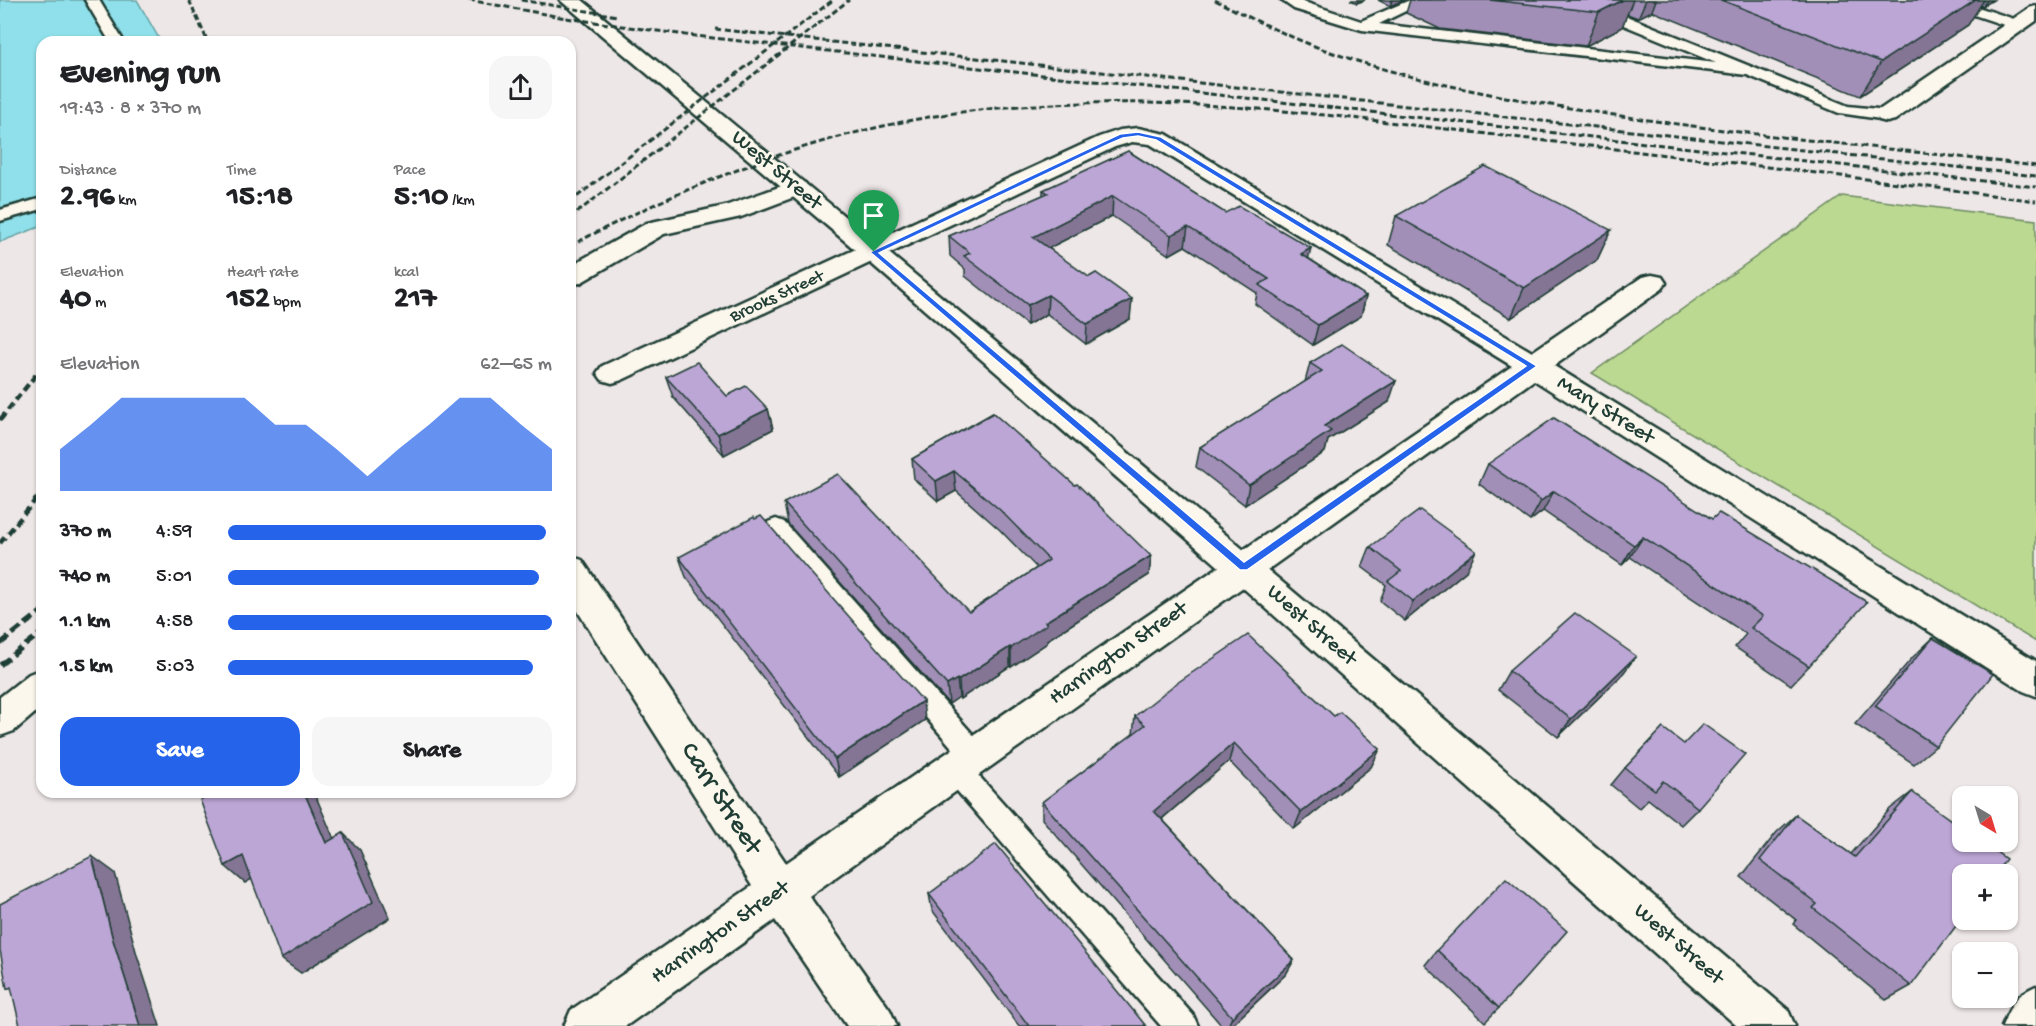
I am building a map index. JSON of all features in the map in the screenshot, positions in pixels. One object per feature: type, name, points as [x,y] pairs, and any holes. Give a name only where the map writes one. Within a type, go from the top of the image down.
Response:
[{"type":"street","name":"West Street","points":[[570,0],[874,252],[1244,568],[1772,1026]]},
{"type":"street","points":[[1887,115],[2036,12]]},
{"type":"street","name":"Brooks Street","points":[[612,373],[1107,142],[1122,136],[1138,134]]},
{"type":"street","name":"Mary Street","points":[[1138,134],[1158,139],[1533,366],[2036,680]]},
{"type":"street","points":[[576,275],[656,228],[732,212],[796,188]]},
{"type":"street","name":"Harrington Street","points":[[587,1026],[1652,283]]},
{"type":"street","name":"Carr Street","points":[[576,579],[780,891],[874,1026]]},
{"type":"street","points":[[0,718],[36,690]]},
{"type":"street","points":[[2025,1026],[2036,1009]]},
{"type":"lane","points":[[92,0],[113,36]]},
{"type":"lane","points":[[1288,0],[1299,6],[1362,27],[1748,71]]},
{"type":"lane","points":[[1362,27],[1421,0]]},
{"type":"lane","points":[[1575,0],[1845,110],[1887,115]]},
{"type":"lane","points":[[1943,0],[2018,25]]},
{"type":"lane","points":[[0,216],[36,204]]},
{"type":"lane","points":[[776,528],[1182,1026]]},
{"type":"green space","points":[[1842,196],[2036,220],[2036,642],[1592,373]]},
{"type":"water","points":[[0,0],[137,0],[158,36],[36,36],[36,228],[0,242]]},
{"type":"building","points":[[1489,0],[1623,0],[1599,12]]},
{"type":"building","points":[[1721,0],[1976,0],[1881,62]]},
{"type":"building","points":[[1128,151],[1225,213],[1239,206],[1311,248],[1301,254],[1366,296],[1318,325],[1259,285],[1269,279],[1188,227],[1171,235],[1113,196],[1033,237],[1089,277],[1096,273],[1132,299],[1087,324],[1048,295],[1028,305],[964,256],[970,253],[949,236],[1048,193],[1043,190]]},
{"type":"building","points":[[1485,166],[1611,230],[1524,288],[1396,216]]},
{"type":"building","points":[[1342,344],[1396,381],[1324,426],[1331,431],[1249,485],[1200,447],[1322,371],[1310,363]]},
{"type":"building","points":[[697,362],[727,396],[746,386],[768,409],[718,434],[666,377]]},
{"type":"building","points":[[993,413],[1075,485],[1077,484],[1151,556],[1045,622],[1047,624],[1011,648],[947,685],[784,503],[838,474],[969,612],[1049,560],[1000,510],[954,471],[936,481],[912,459]]},
{"type":"building","points":[[1554,418],[1712,519],[1719,513],[1867,602],[1809,666],[1751,628],[1763,616],[1643,537],[1634,545],[1554,491],[1541,501],[1488,464]]},
{"type":"building","points":[[1420,510],[1476,551],[1413,601],[1388,581],[1401,571],[1370,547]]},
{"type":"building","points":[[761,516],[923,701],[835,759],[679,557],[754,517],[755,519]]},
{"type":"building","points":[[1575,613],[1636,656],[1571,719],[1509,671]]},
{"type":"building","points":[[1248,635],[1334,716],[1340,712],[1380,749],[1301,812],[1234,743],[1154,811],[1294,960],[1232,1017],[1042,802],[1145,725],[1135,716],[1174,685]]},
{"type":"building","points":[[1933,638],[1993,674],[1936,746],[1875,706]]},
{"type":"building","points":[[1703,724],[1745,754],[1698,808],[1663,781],[1655,790],[1625,768],[1663,728],[1684,744]]},
{"type":"building","points":[[1912,792],[1952,821],[1952,852],[1996,852],[2006,859],[2002,864],[1952,864],[1953,930],[1911,986],[1813,908],[1817,904],[1760,860],[1796,815],[1855,857]]},
{"type":"building","points":[[203,798],[307,798],[326,843],[343,833],[373,902],[281,959],[243,856],[225,866],[200,800]]},
{"type":"building","points":[[996,844],[1146,1026],[1029,1026],[929,894]]},
{"type":"building","points":[[92,856],[113,940],[140,1026],[20,1026],[11,987],[7,989],[0,950],[0,904]]},
{"type":"building","points":[[1506,878],[1567,931],[1499,1008],[1437,950]]},
{"type":"railway","points":[[189,0],[205,36]]},
{"type":"railway","points":[[469,0],[566,18],[774,45]]},
{"type":"railway","points":[[521,0],[617,16]]},
{"type":"railway","points":[[785,37],[833,0]]},
{"type":"railway","points":[[800,38],[849,0]]},
{"type":"railway","points":[[1215,0],[1285,34],[1344,57],[1450,86],[1595,112],[1705,128],[2036,166]]},
{"type":"railway","points":[[715,29],[785,37]]},
{"type":"railway","points":[[774,45],[785,37]]},
{"type":"railway","points":[[785,37],[800,38]]},
{"type":"railway","points":[[789,47],[800,38]]},
{"type":"railway","points":[[800,38],[2036,176]]},
{"type":"railway","points":[[576,197],[774,45]]},
{"type":"railway","points":[[774,45],[789,47]]},
{"type":"railway","points":[[576,213],[789,47]]},
{"type":"railway","points":[[789,47],[2036,187]]},
{"type":"railway","points":[[576,243],[700,185],[745,167],[835,138],[929,117],[1003,107],[1077,103],[1225,106],[1374,120],[2036,201]]},
{"type":"railway","points":[[0,420],[36,375]]},
{"type":"railway","points":[[0,543],[36,499]]},
{"type":"railway","points":[[0,644],[36,616]]},
{"type":"railway","points":[[0,665],[36,637]]},
{"type":"route","points":[[1138,134],[1158,139],[1533,366],[1244,568],[874,252],[1107,142],[1122,136],[1138,134]]}]
